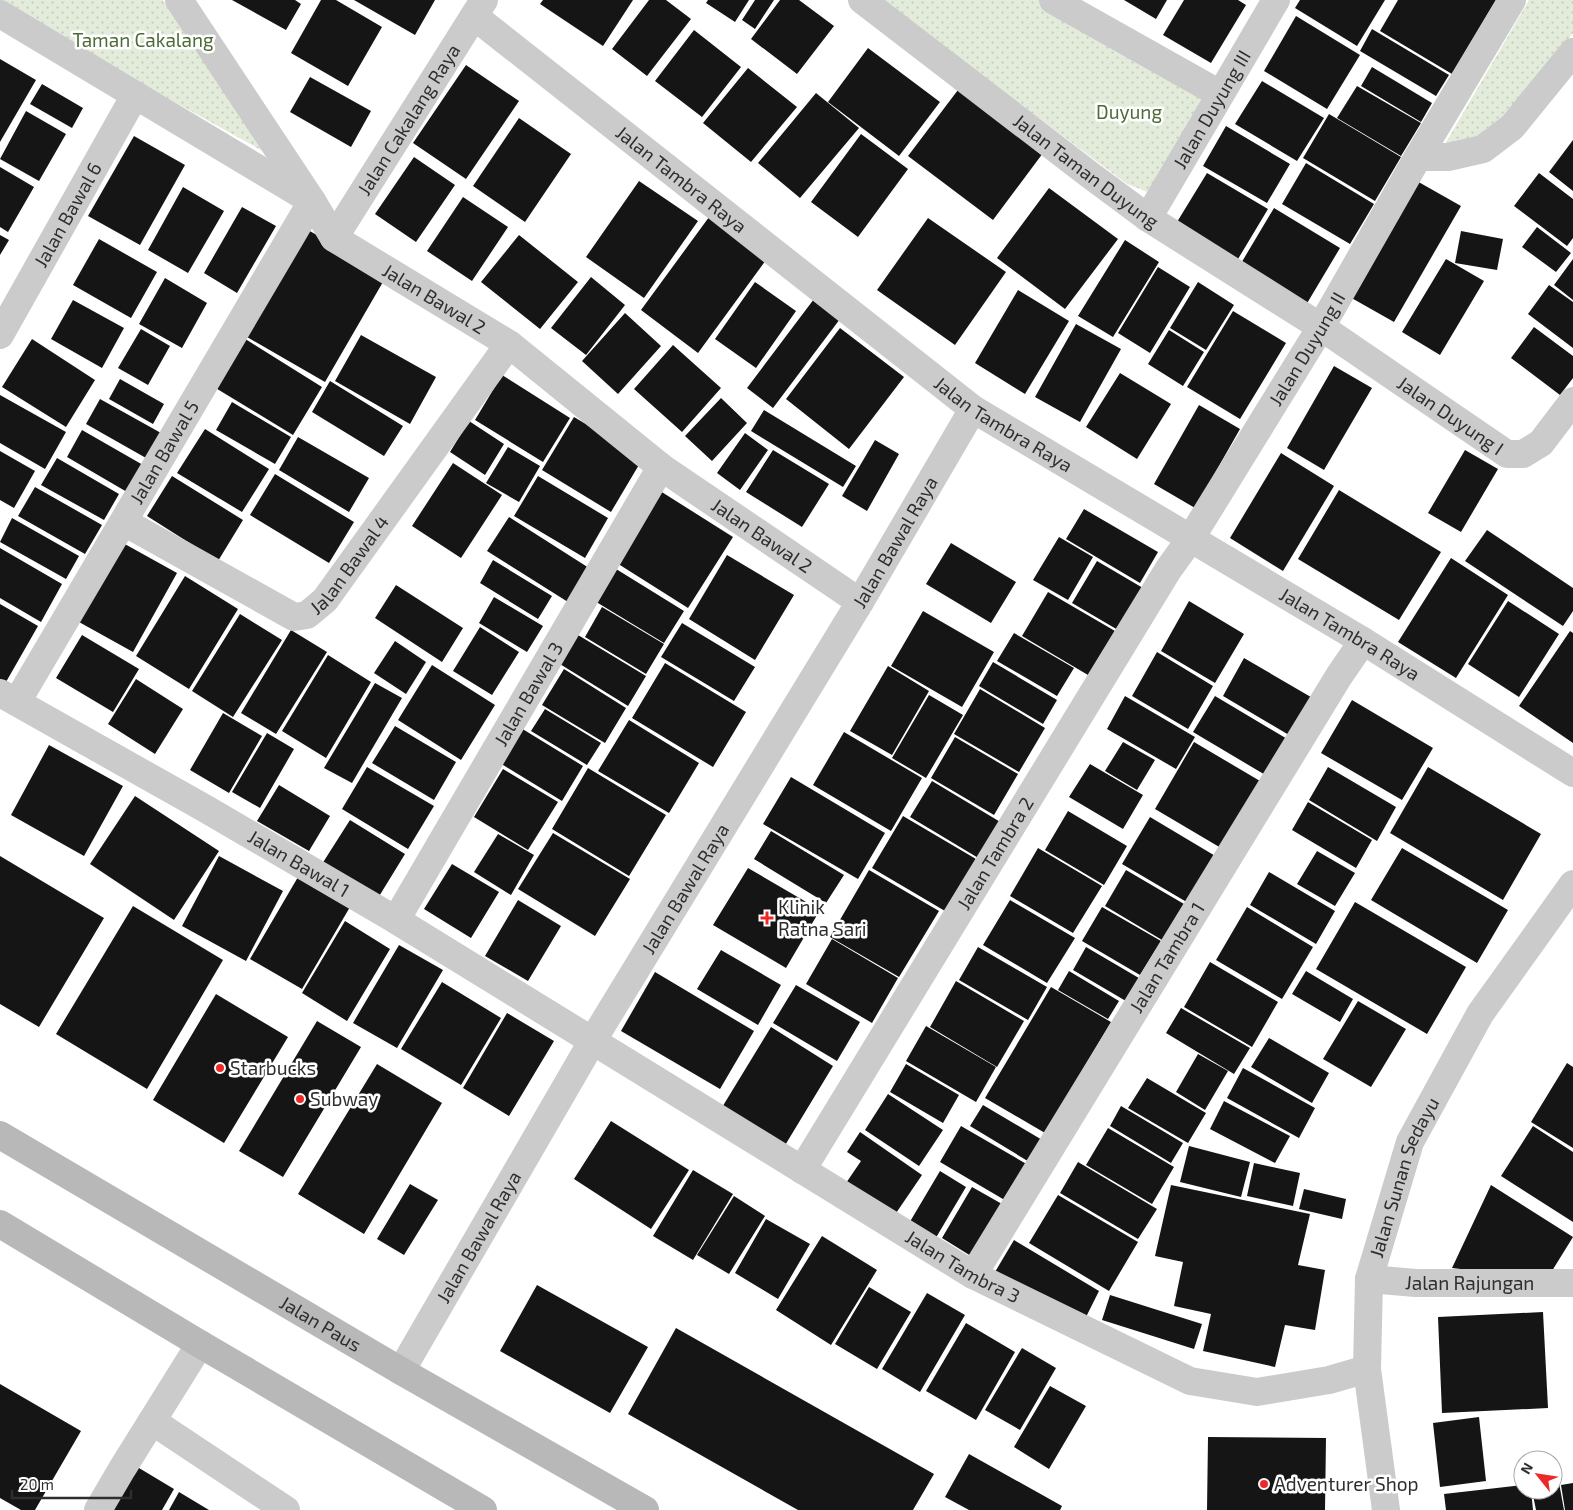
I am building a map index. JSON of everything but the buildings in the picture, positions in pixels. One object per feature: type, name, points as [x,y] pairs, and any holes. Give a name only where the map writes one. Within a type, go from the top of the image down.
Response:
[{"type":"main road","name":"Jalan Paus","points":[[0,1135],[401,1371],[645,1510]]},
{"type":"main road","points":[[0,1224],[482,1510]]},
{"type":"street","name":"Jalan Taman Duyung","points":[[862,0],[1148,218],[1321,327]]},
{"type":"street","points":[[1053,0],[1220,94]]},
{"type":"street","name":"Jalan Duyung III","points":[[1148,218],[1276,0]]},
{"type":"street","name":"Jalan Duyung II","points":[[1191,538],[1321,327],[1418,156],[1512,0]]},
{"type":"street","points":[[190,6],[312,201]]},
{"type":"street","name":"Jalan Cakalang Raya","points":[[334,238],[479,8]]},
{"type":"street","name":"Jalan Tambra Raya","points":[[479,8],[973,409],[1363,641],[1573,773]]},
{"type":"street","name":"Jalan Bawal 2","points":[[0,14],[312,201],[334,238],[509,344],[661,467],[860,602]]},
{"type":"street","points":[[1418,156],[1448,156],[1483,149],[1512,127],[1573,52]]},
{"type":"street","name":"Jalan Bawal 6","points":[[0,335],[136,95]]},
{"type":"street","name":"Jalan Bawal 5","points":[[9,698],[124,522],[312,201]]},
{"type":"street","name":"Jalan Duyung I","points":[[1321,327],[1507,454],[1523,454],[1541,443],[1573,402]]},
{"type":"street","name":"Jalan Bawal 4","points":[[124,522],[294,617],[307,615],[325,600],[509,344]]},
{"type":"street","name":"Jalan Bawal Raya","points":[[401,1371],[593,1040],[860,602],[973,409]]},
{"type":"street","name":"Jalan Bawal 3","points":[[396,920],[661,467]]},
{"type":"street","name":"Jalan Tambra 2","points":[[802,1170],[1168,570],[1191,538]]},
{"type":"street","name":"Jalan Tambra 1","points":[[973,1275],[1339,676],[1363,641]]},
{"type":"street","name":"Jalan Bawal 1","points":[[9,698],[206,809],[396,920],[593,1040]]},
{"type":"street","name":"Jalan Sunan Sedayu","points":[[1386,1510],[1367,1369],[1368,1279],[1410,1142],[1480,1014],[1573,884]]},
{"type":"street","name":"Jalan Tambra 3","points":[[593,1040],[973,1275],[1190,1381],[1257,1392],[1329,1380],[1367,1369]]},
{"type":"street","name":"Jalan Rajungan","points":[[1368,1279],[1416,1283],[1573,1283]]},
{"type":"street","points":[[98,1510],[200,1344]]},
{"type":"street","points":[[152,1421],[286,1510]]},
{"type":"green space","name":"Taman Cakalang","points":[[0,0],[163,0],[277,159],[0,5]]},
{"type":"green space","name":"Duyung","points":[[881,0],[1061,0],[1211,94],[1150,193],[1127,184]]},
{"type":"green space","points":[[1529,0],[1573,0],[1573,33],[1483,153],[1445,144]]},
{"type":"place","name":"Klinik Ratna Sari","points":[[767,918]]},
{"type":"place","name":"Starbucks","points":[[220,1068]]},
{"type":"place","name":"Subway","points":[[300,1099]]},
{"type":"place","name":"Adventurer Shop","points":[[1264,1484]]}]
